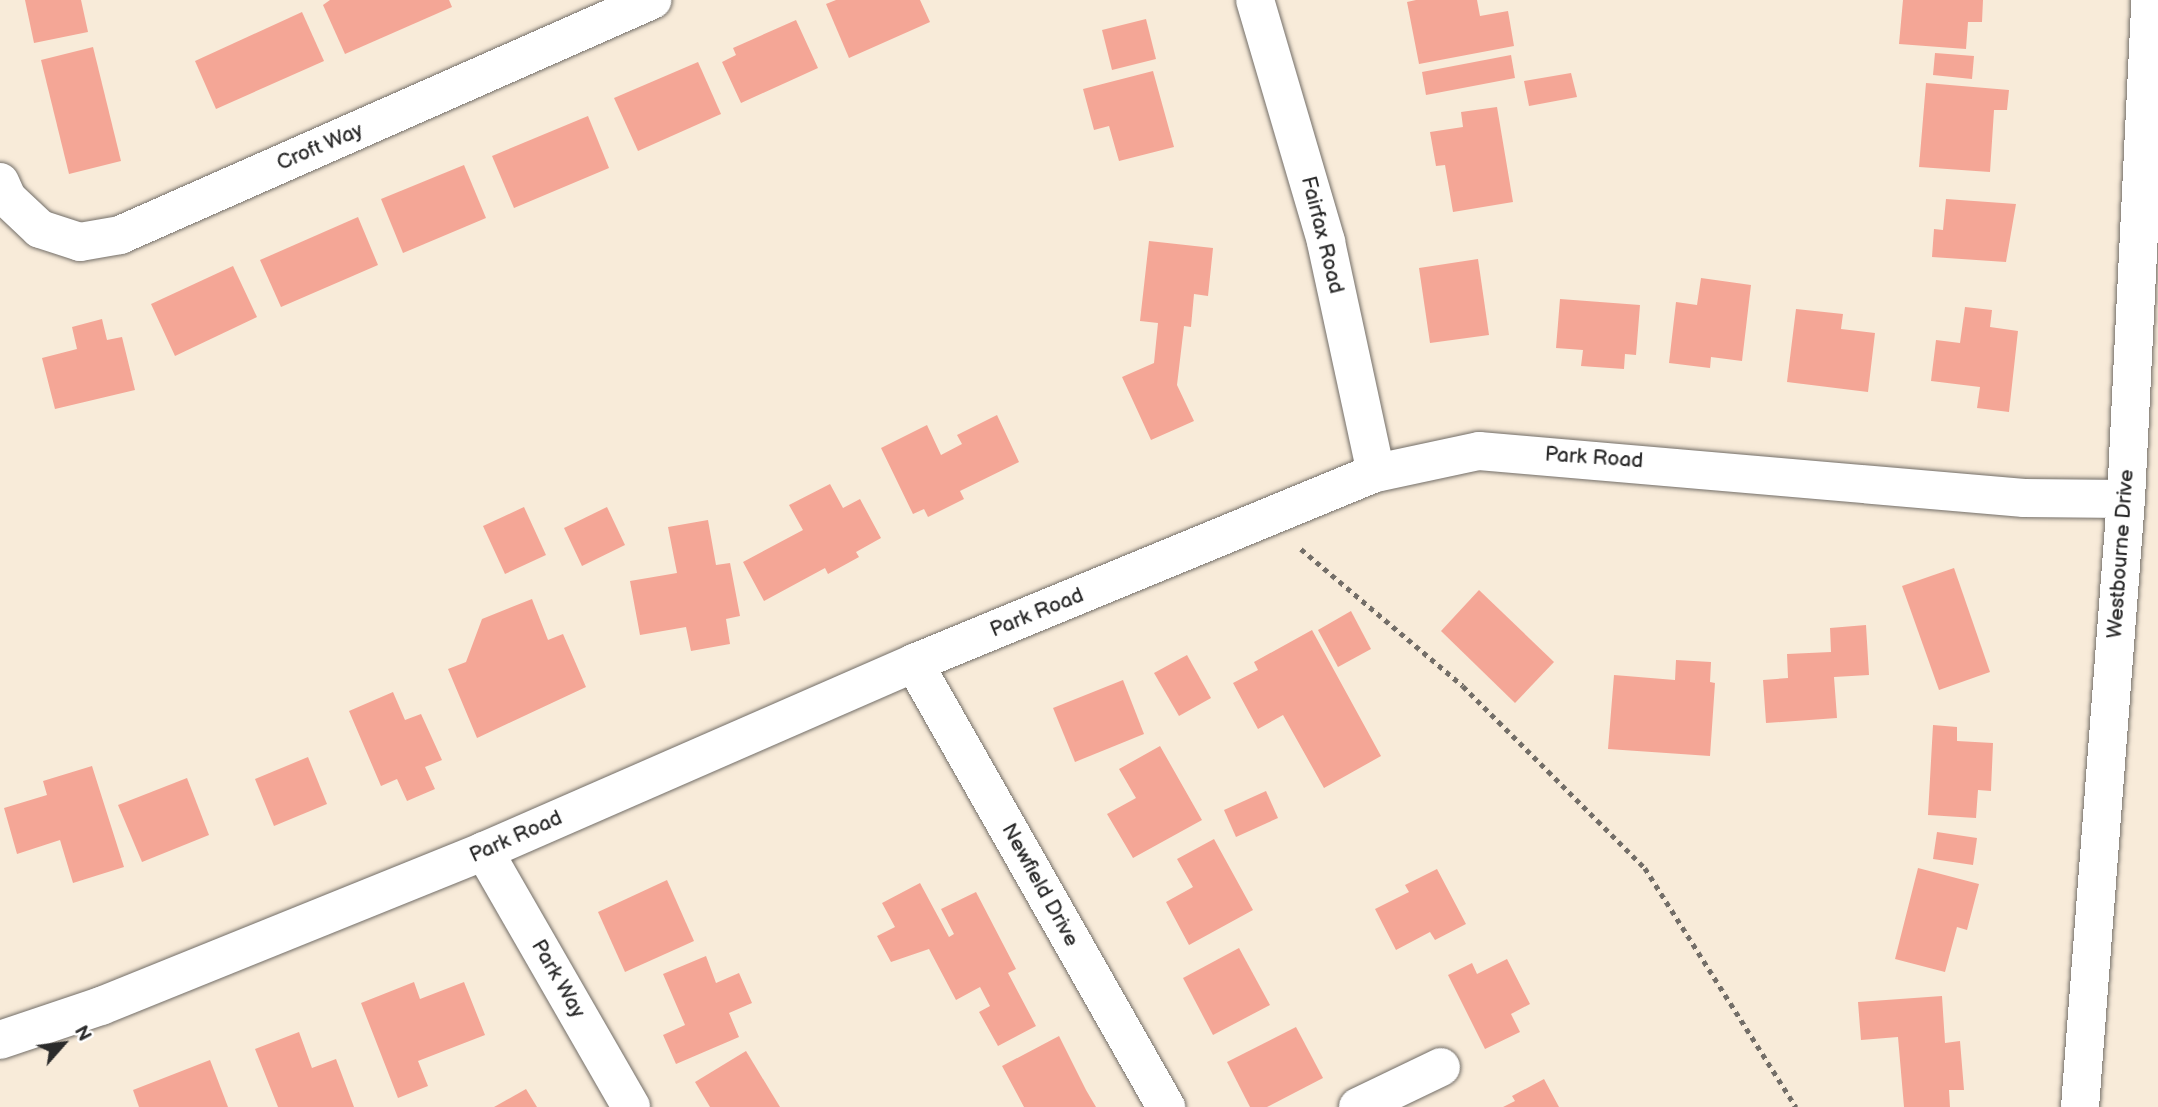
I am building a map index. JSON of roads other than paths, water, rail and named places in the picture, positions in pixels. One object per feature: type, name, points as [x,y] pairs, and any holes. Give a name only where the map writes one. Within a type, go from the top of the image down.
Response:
[{"type":"street","name":"Croft Way","points":[[0,182],[7,198],[40,229],[80,242],[120,235],[652,0]]},
{"type":"street","name":"Fairfax Road","points":[[1255,0],[1326,242],[1376,473]]},
{"type":"street","name":"Westbourne Drive","points":[[2080,1107],[2126,499],[2150,0]]},
{"type":"street","name":"Park Road","points":[[0,1040],[101,1006],[484,851],[914,663],[1376,473],[1479,451],[2024,498],[2126,499]]},
{"type":"street","name":"Newfield Drive","points":[[914,663],[1166,1107]]},
{"type":"street","name":"Park Way","points":[[484,851],[631,1107]]},
{"type":"street","points":[[1358,1107],[1441,1067]]}]
